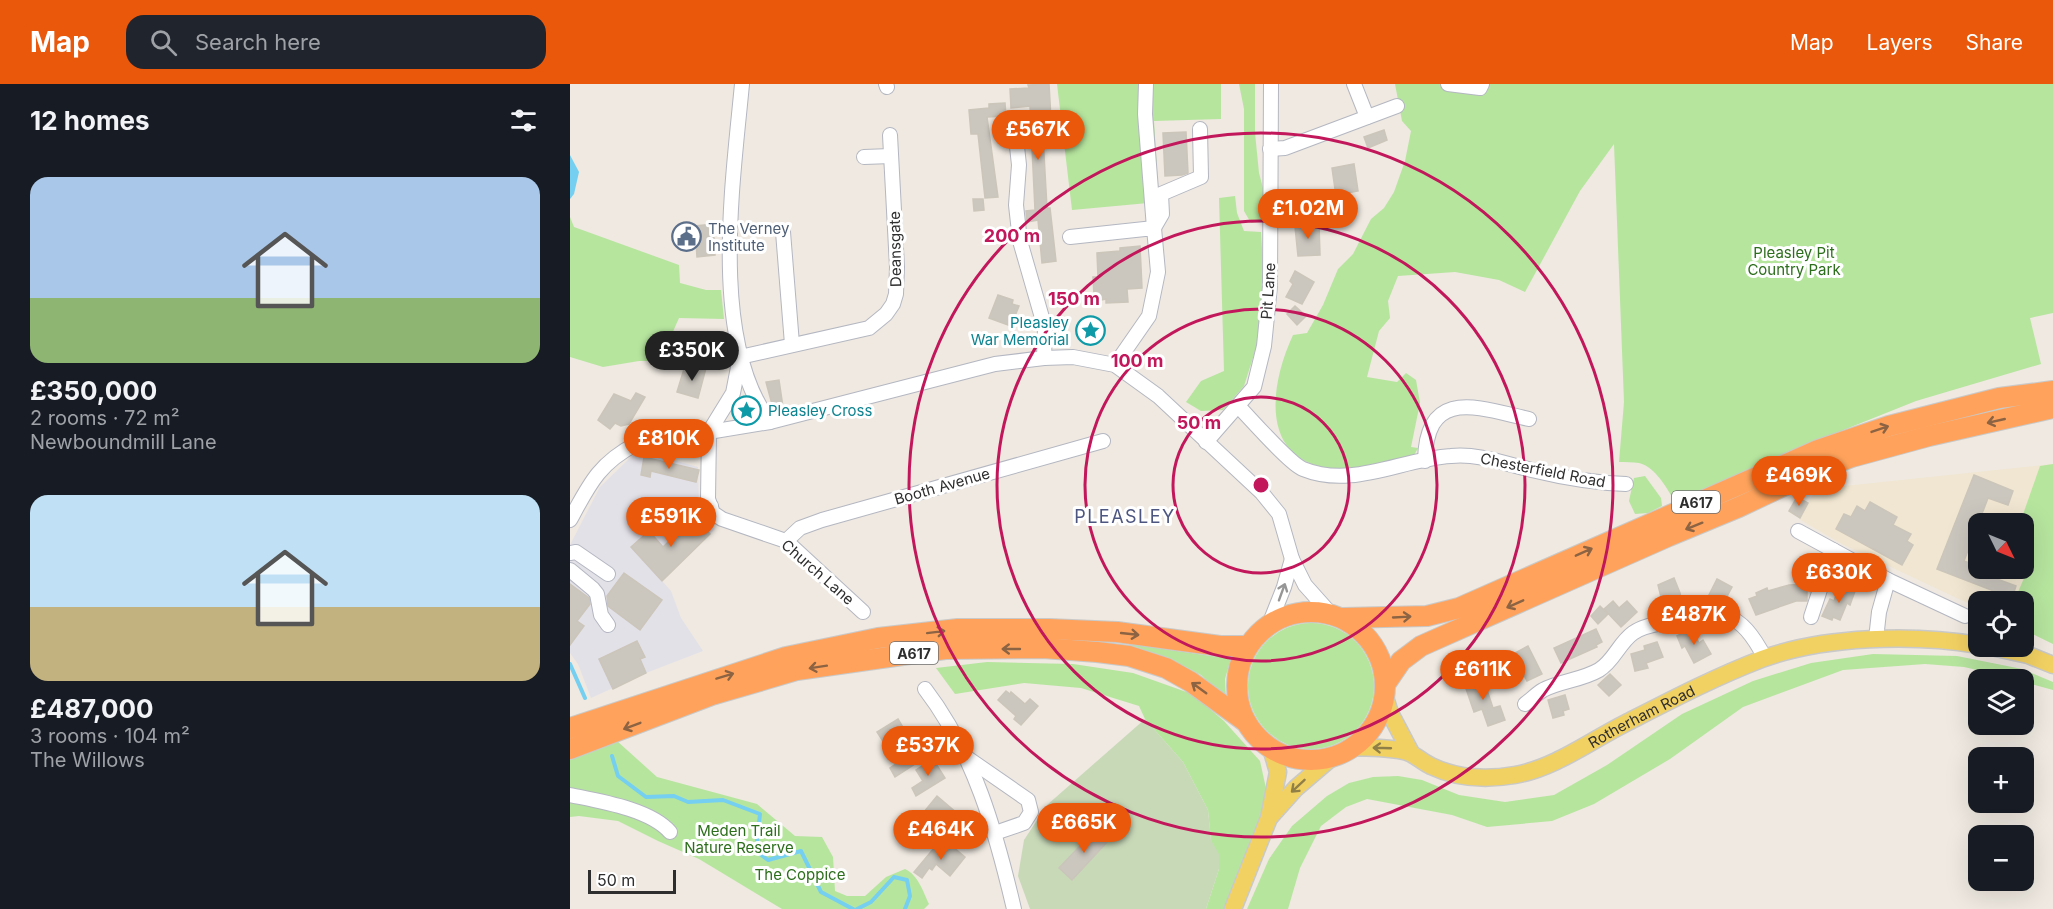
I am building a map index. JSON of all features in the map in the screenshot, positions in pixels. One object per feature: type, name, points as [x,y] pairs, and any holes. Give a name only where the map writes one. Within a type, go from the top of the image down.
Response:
[{"type":"highway","name":"A617","points":[[1336,616],[1428,616],[1459,608],[1818,450],[1889,426],[1966,406],[1998,398],[2053,391]]},
{"type":"highway","name":"A617","points":[[1385,688],[1401,661],[1421,646],[1739,507],[1815,471],[1852,457],[1929,436],[2053,408]]},
{"type":"highway","points":[[1304,611],[1336,616],[1359,629],[1371,641],[1382,665],[1385,688],[1382,707],[1371,729],[1353,747],[1331,758],[1306,760],[1286,756],[1263,744],[1250,730],[1241,713],[1236,687],[1238,670],[1247,646],[1259,632],[1269,625],[1280,618],[1304,611]]},
{"type":"highway","name":"A617","points":[[570,728],[786,657],[878,638],[958,629],[1049,629],[1117,632],[1220,646],[1247,646]]},
{"type":"highway","name":"A617","points":[[570,749],[712,695],[797,670],[945,649],[1043,648],[1129,656],[1166,668],[1191,682],[1246,722]]},
{"type":"main road","name":"Rotherham Road","points":[[1353,747],[1396,749],[1411,753],[1429,765],[1455,776],[1490,779],[1518,774],[1553,763],[1708,681],[1765,658],[1823,644],[1876,639],[1968,643]]},
{"type":"main road","points":[[2033,657],[2053,665]]},
{"type":"main road","points":[[1385,688],[1390,712],[1411,753]]},
{"type":"main road","points":[[1233,909],[1269,818],[1278,772],[1271,748]]},
{"type":"main road","points":[[1269,818],[1296,788],[1331,758]]},
{"type":"street","points":[[742,84],[730,212],[731,277],[740,357],[761,410],[770,422]]},
{"type":"street","points":[[1115,365],[1149,316],[1158,272],[1146,136],[1146,84]]},
{"type":"street","name":"Pit Lane","points":[[1206,442],[1254,387],[1264,346],[1270,286],[1271,84]]},
{"type":"street","points":[[1354,84],[1367,117]]},
{"type":"street","points":[[1448,84],[1480,88],[1482,84]]},
{"type":"street","points":[[1270,149],[1285,148],[1397,106]]},
{"type":"street","points":[[1154,228],[1162,214],[1161,194],[1201,177],[1200,129]]},
{"type":"street","name":"Deansgate","points":[[740,357],[869,328],[886,314],[893,304],[896,294],[897,267],[890,135]]},
{"type":"street","points":[[1012,137],[1019,165],[1016,205],[1020,242],[1045,328],[1044,357]]},
{"type":"street","points":[[864,157],[891,156]]},
{"type":"street","points":[[1070,237],[1154,228]]},
{"type":"street","points":[[783,232],[792,249],[792,344]]},
{"type":"street","points":[[654,513],[711,506],[708,499],[709,432],[734,393],[740,357]]},
{"type":"street","points":[[570,520],[589,484],[602,467],[617,453],[636,444],[770,422],[898,390],[970,369],[1044,357],[1073,357],[1115,365],[1158,396],[1262,493],[1279,514],[1292,559],[1305,585],[1336,616]]},
{"type":"street","name":"Chesterfield Road","points":[[1238,406],[1301,468],[1328,476],[1363,475],[1451,456],[1490,459],[1586,481],[1626,484]]},
{"type":"street","points":[[1425,461],[1425,445],[1432,425],[1446,410],[1463,406],[1529,419]]},
{"type":"street","name":"Booth Avenue","points":[[786,541],[800,528],[822,520],[1103,441]]},
{"type":"street","name":"Church Lane","points":[[711,506],[713,513],[722,519],[786,541],[863,612]]},
{"type":"street","points":[[1798,531],[1888,580],[1965,616]]},
{"type":"street","points":[[1811,617],[1833,550]]},
{"type":"street","points":[[570,554],[576,552],[608,574]]},
{"type":"street","points":[[1269,625],[1292,559]]},
{"type":"street","points":[[570,570],[597,594],[601,615],[608,626]]},
{"type":"street","points":[[1876,639],[1878,612],[1888,580]]},
{"type":"street","points":[[1525,704],[1543,690],[1598,670],[1608,662],[1626,638],[1643,628],[1707,614],[1728,617],[1744,625],[1752,634],[1765,658]]},
{"type":"street","points":[[925,689],[939,707],[966,757],[995,833],[1014,909]]},
{"type":"street","points":[[966,757],[1028,800],[1031,812],[1024,823],[995,833]]},
{"type":"street","points":[[570,795],[583,796],[628,810],[663,824],[670,832]]},
{"type":"shaded area","points":[[648,453],[698,467],[699,505],[703,517],[715,529],[662,581],[671,591],[681,618],[703,651],[591,698],[578,664],[570,653],[570,545],[600,487],[632,456]]},
{"type":"shaded area","points":[[2053,464],[2053,644],[2034,635],[2034,591],[1968,591],[1968,603],[1842,544],[1799,519],[1816,489]]},
{"type":"green space","points":[[1057,84],[1221,84],[1221,119],[1154,121],[1159,202],[1072,210]]},
{"type":"green space","points":[[1239,84],[1255,84],[1255,133],[1263,188],[1263,221],[1251,223],[1244,211],[1244,109]]},
{"type":"green space","name":"Pleasley Pit Country Park","points":[[1395,84],[2053,84],[2053,313],[2030,318],[2041,364],[1916,401],[1811,443],[1676,503],[1661,479],[1651,469],[1639,463],[1619,462],[1624,402],[1614,144],[1580,191],[1525,292],[1499,280],[1455,272],[1398,276],[1388,301],[1390,318],[1379,331],[1367,377],[1397,382],[1406,373],[1416,380],[1420,403],[1411,447],[1418,448],[1412,459],[1352,469],[1317,466],[1297,456],[1284,441],[1277,423],[1278,380],[1293,335],[1307,333],[1323,305],[1338,269],[1353,254],[1371,219],[1384,208],[1394,192],[1405,161],[1411,131],[1402,121]]},
{"type":"green space","points":[[1235,196],[1237,213],[1244,231],[1261,232],[1264,283],[1258,342],[1244,386],[1223,410],[1201,411],[1186,402],[1201,381],[1224,371],[1219,198]]},
{"type":"green space","points":[[570,217],[574,227],[679,265],[680,283],[706,290],[721,290],[724,319],[679,318],[660,361],[639,361],[603,367],[570,357]]},
{"type":"green space","points":[[745,402],[751,404],[753,410],[751,416],[745,418],[739,416],[737,410],[739,404]]},
{"type":"green space","points":[[2053,464],[2053,644],[2034,635],[2034,591],[2018,591],[2024,579],[2034,579],[2034,513],[2024,513],[2040,466]]},
{"type":"green space","points":[[1645,476],[1661,498],[1662,506],[1648,513],[1635,514],[1629,501],[1634,478]]},
{"type":"green space","points":[[1311,623],[1335,627],[1356,641],[1370,662],[1374,686],[1370,710],[1356,731],[1335,745],[1311,749],[1287,745],[1266,731],[1252,710],[1248,686],[1252,662],[1266,641],[1287,627]]},
{"type":"green space","points":[[1130,644],[1231,658],[1225,679],[1226,700],[1201,675],[1171,660],[1129,648]]},
{"type":"green space","points":[[1873,654],[1957,656],[2022,669],[1973,669],[1925,664],[1843,670],[1743,707],[1670,759],[1594,804],[1552,821],[1487,827],[1452,815],[1367,799],[1346,807],[1321,826],[1300,868],[1288,909],[1247,909],[1269,859],[1292,826],[1327,796],[1349,783],[1373,777],[1398,776],[1422,780],[1459,795],[1505,802],[1554,795],[1607,765],[1682,714],[1753,681],[1811,663]]},
{"type":"green space","points":[[987,662],[1073,664],[1133,673],[1192,694],[1224,721],[1260,761],[1267,793],[1253,839],[1224,909],[1206,909],[1219,869],[1211,840],[1208,810],[1183,762],[1145,719],[1139,706],[1081,688],[1024,683],[955,694],[936,668]]},
{"type":"green space","points":[[2034,674],[2053,682],[2053,690],[2034,685]]},
{"type":"green space","points":[[1145,719],[1183,762],[1208,810],[1211,840],[1219,854],[1219,869],[1206,909],[1030,909],[1018,876],[1024,840],[1047,805]]},
{"type":"green space","name":"Meden Trail Nature Reserve","points":[[617,741],[657,777],[757,804],[795,836],[822,837],[833,857],[835,891],[847,896],[865,896],[886,877],[905,869],[917,879],[929,904],[924,909],[782,909],[699,859],[618,821],[570,817],[570,760]]},
{"type":"water","points":[[570,155],[579,172],[574,194],[570,199]]},
{"type":"building","points":[[1049,84],[1051,119],[1042,119],[1047,208],[1050,208],[1056,261],[1042,263],[1038,220],[1027,222],[1026,211],[1035,210],[1030,106],[1011,108],[1010,89]]},
{"type":"building","points":[[1005,103],[1006,116],[987,117],[998,197],[985,198],[978,134],[971,134],[969,110],[989,108],[989,104]]},
{"type":"building","points":[[1384,130],[1387,140],[1368,148],[1364,137]]},
{"type":"building","points":[[1186,132],[1188,173],[1165,176],[1163,133]]},
{"type":"building","points":[[1354,164],[1358,191],[1341,194],[1341,189],[1335,189],[1332,168]]},
{"type":"building","points":[[973,199],[983,199],[984,210],[974,211]]},
{"type":"building","points":[[1345,212],[1347,223],[1334,225],[1331,214]]},
{"type":"building","points":[[713,224],[715,255],[697,257],[695,226]]},
{"type":"building","points":[[1319,224],[1320,255],[1298,256],[1295,227]]},
{"type":"building","points":[[1140,246],[1142,288],[1127,289],[1128,302],[1106,303],[1106,299],[1101,300],[1101,294],[1094,295],[1093,277],[1098,277],[1097,253]]},
{"type":"building","points":[[1295,271],[1314,282],[1302,304],[1286,297],[1293,284],[1290,281]]},
{"type":"building","points":[[998,295],[1013,300],[1012,304],[1019,306],[1011,326],[989,318]]},
{"type":"building","points":[[1295,306],[1306,316],[1297,325],[1287,314]]},
{"type":"building","points":[[697,365],[706,368],[698,398],[677,392],[684,369],[694,372]]},
{"type":"building","points":[[779,380],[783,407],[773,408],[766,382]]},
{"type":"building","points":[[636,393],[645,397],[629,424],[621,426],[615,423],[610,429],[598,420],[614,394],[631,401]]},
{"type":"building","points":[[644,457],[699,470],[696,482],[651,471],[650,477],[641,475]]},
{"type":"building","points":[[1974,475],[2013,491],[2008,505],[1988,498],[1982,513],[1968,513],[1968,550],[1964,561],[1968,562],[1968,579],[1997,579],[2016,586],[2014,591],[1994,591],[1937,569]]},
{"type":"building","points":[[1797,497],[1808,503],[1800,518],[1789,511]]},
{"type":"building","points":[[1870,502],[1897,517],[1893,525],[1911,534],[1907,541],[1913,545],[1902,565],[1836,529],[1844,514],[1851,517],[1857,506],[1865,511]]},
{"type":"building","points":[[694,517],[710,534],[662,581],[631,547],[649,531],[663,547]]},
{"type":"building","points":[[624,573],[662,600],[640,630],[608,606],[607,596]]},
{"type":"building","points":[[1674,578],[1683,609],[1665,613],[1658,585]]},
{"type":"building","points":[[1717,579],[1732,587],[1725,600],[1721,598],[1719,602],[1708,597]]},
{"type":"building","points":[[570,584],[589,598],[590,604],[577,621],[584,626],[570,645]]},
{"type":"building","points":[[1807,584],[1807,601],[1796,601],[1756,615],[1749,599],[1767,588],[1768,591],[1789,585]]},
{"type":"building","points":[[1839,586],[1855,591],[1850,605],[1847,603],[1840,620],[1833,617],[1832,620],[1822,616],[1830,599],[1834,601]]},
{"type":"building","points":[[1613,601],[1619,608],[1627,601],[1637,612],[1621,627],[1604,609]]},
{"type":"building","points":[[1600,606],[1608,614],[1598,624],[1591,616]]},
{"type":"building","points":[[1596,629],[1602,642],[1596,645],[1597,647],[1561,663],[1554,648]]},
{"type":"building","points":[[1692,629],[1699,643],[1703,640],[1711,654],[1694,663],[1685,646],[1682,648],[1677,636]]},
{"type":"building","points":[[637,641],[645,657],[640,659],[646,673],[613,689],[599,659]]},
{"type":"building","points":[[1657,642],[1663,657],[1646,663],[1648,668],[1635,671],[1631,654],[1645,650],[1644,646]]},
{"type":"building","points":[[1528,646],[1542,674],[1527,681],[1515,653]]},
{"type":"building","points":[[1610,674],[1621,685],[1609,696],[1598,685]]},
{"type":"building","points":[[1479,675],[1493,708],[1500,706],[1505,720],[1488,726],[1482,709],[1474,712],[1463,680]]},
{"type":"building","points":[[1006,691],[1010,694],[1011,692],[1025,704],[1030,699],[1038,706],[1021,725],[1014,719],[1016,716],[998,700]]},
{"type":"building","points":[[1565,695],[1569,709],[1563,711],[1564,715],[1553,718],[1548,700]]},
{"type":"building","points":[[898,719],[904,729],[898,733],[918,762],[895,777],[890,768],[897,763],[877,732]]},
{"type":"building","points":[[933,759],[945,778],[916,796],[912,788],[923,781],[916,770]]},
{"type":"building","points":[[937,796],[957,813],[943,829],[924,812]]},
{"type":"building","points":[[1097,828],[1109,840],[1072,880],[1059,868]]},
{"type":"building","points":[[952,846],[965,857],[950,876],[936,864],[932,870],[929,868],[922,878],[914,872],[934,848],[940,853],[944,847],[948,851]]},
{"type":"waterway","points":[[570,664],[585,698]]},
{"type":"waterway","points":[[612,756],[618,776],[646,797],[674,796],[688,802],[723,800],[760,814],[756,851],[768,860],[801,851],[821,892],[853,909]]},
{"type":"waterway","points":[[857,909],[871,902],[894,877],[907,880],[910,896],[905,909]]},
{"type":"place","name":"The Verney Institute","points":[[687,237]]},
{"type":"place","name":"Pleasley War Memorial","points":[[1090,331]]},
{"type":"place","name":"Pleasley Cross","points":[[747,410]]},
{"type":"district","name":"PLEASLEY","points":[[1125,516]]},
{"type":"park label","name":"The Coppice","points":[[800,874]]}]
